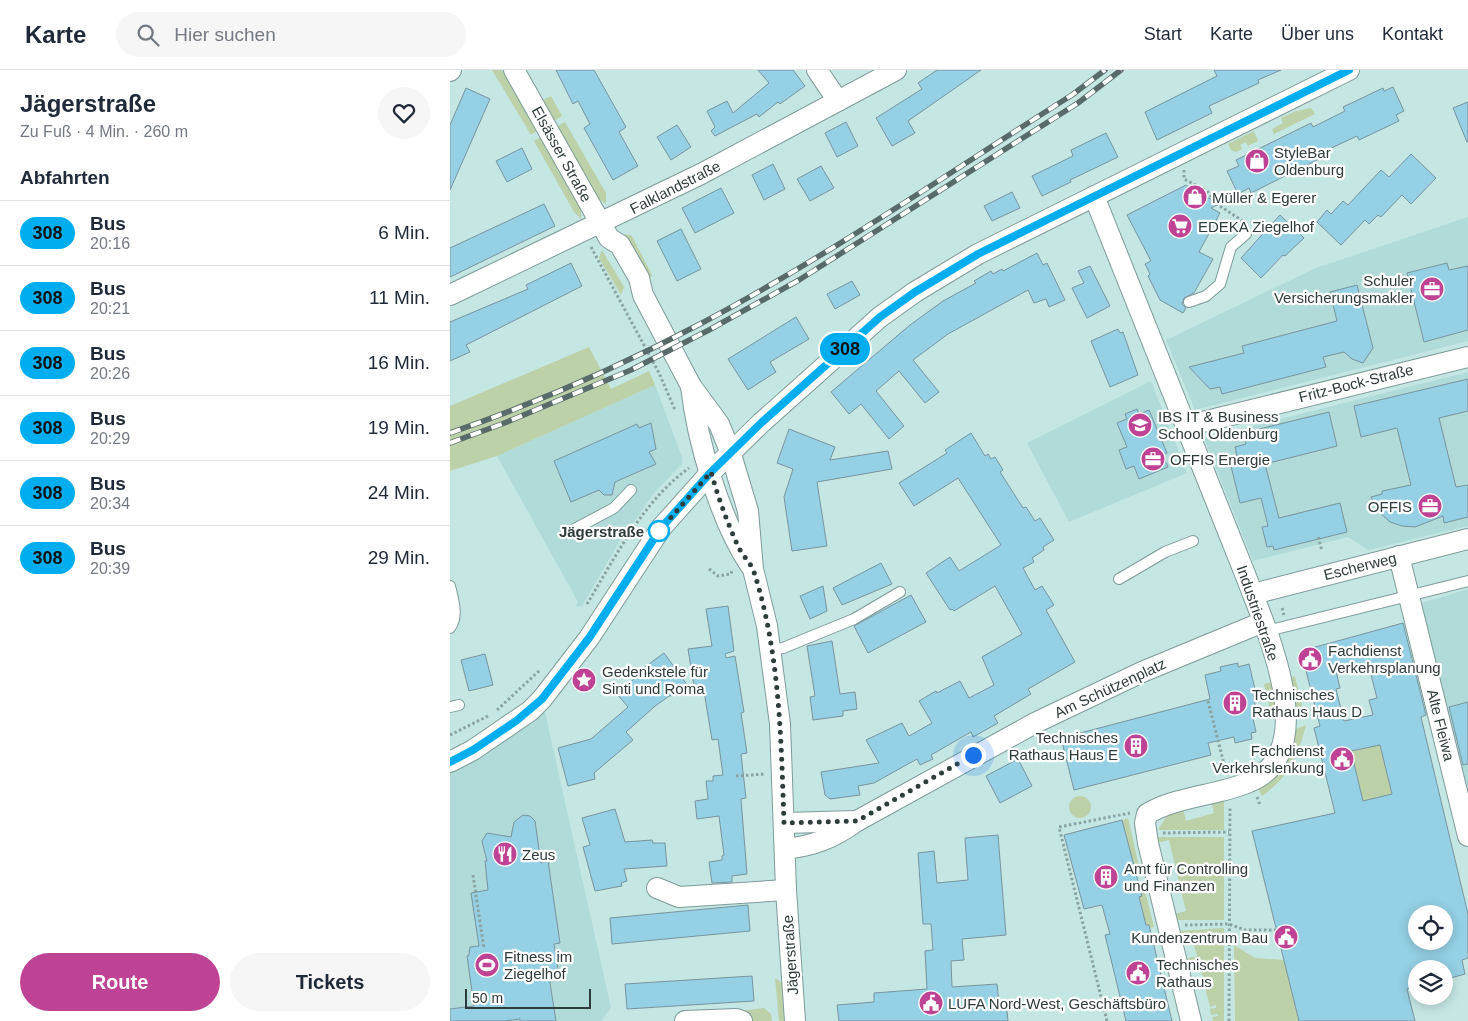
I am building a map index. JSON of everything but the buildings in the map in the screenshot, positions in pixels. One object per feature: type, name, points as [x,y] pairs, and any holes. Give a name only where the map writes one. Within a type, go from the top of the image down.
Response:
[{"type":"street","name":"Elsässer Straße","points":[[514,70],[605,230],[609,251],[627,284],[643,295],[691,386],[714,414],[730,452]]},
{"type":"street","points":[[817,70],[838,101]]},
{"type":"street","name":"Falklandstraße","points":[[450,295],[605,230],[701,174],[896,70]]},
{"type":"street","points":[[450,762],[489,739],[530,711],[542,699],[589,638],[661,528],[730,452],[880,317],[978,254],[1349,70]]},
{"type":"street","name":"Industriestraße","points":[[1094,196],[1265,626],[1287,718],[1285,739],[1273,764],[1262,775],[1250,782],[1156,809],[1147,814],[1145,823],[1191,1021]]},
{"type":"street","name":"Fritz-Bock-Straße","points":[[1186,426],[1468,356]]},
{"type":"street","name":"Elsässer Straße","points":[[691,386],[695,419],[711,472]]},
{"type":"street","name":"Jägerstraße","points":[[730,452],[748,510],[753,569],[771,650],[780,724],[786,890],[795,1021]]},
{"type":"street","name":"Jägerstraße","points":[[711,472],[722,510],[739,549],[753,569]]},
{"type":"street","name":"Escherweg","points":[[1253,594],[1468,538]]},
{"type":"street","name":"Alte Fleiwa","points":[[1399,556],[1468,836]]},
{"type":"street","name":"Am Schützenplatz","points":[[785,849],[806,847],[822,842],[1035,722],[1142,672],[1265,626]]},
{"type":"street","name":"Am Schützenplatz","points":[[784,823],[857,821]]},
{"type":"street","points":[[656,888],[679,897],[786,890]]},
{"type":"street","points":[[685,1021],[736,1018],[742,1021]]},
{"type":"lane","points":[[1189,302],[1206,296],[1220,284],[1231,247],[1246,234]]},
{"type":"lane","points":[[569,532],[614,508],[631,490]]},
{"type":"lane","points":[[1119,579],[1165,552],[1193,541]]},
{"type":"lane","points":[[1265,626],[1409,596],[1468,581]]},
{"type":"lane","points":[[450,586],[455,608],[453,623],[450,628]]},
{"type":"lane","points":[[771,650],[783,648],[854,619],[900,592]]},
{"type":"path","points":[[1179,154],[1184,164],[1184,178],[1208,191],[1216,204],[1247,224],[1251,231],[1246,234]]},
{"type":"path","points":[[1318,536],[1322,551]]},
{"type":"path","points":[[709,569],[718,576],[731,574],[739,549]]},
{"type":"path","points":[[1208,701],[1227,778]]},
{"type":"path","points":[[736,776],[767,774]]},
{"type":"path","points":[[1107,1021],[1059,827],[1130,812]]},
{"type":"path","points":[[1230,816],[1230,1021]]},
{"type":"path","points":[[1157,833],[1230,832]]},
{"type":"path","points":[[473,874],[484,949]]},
{"type":"path","points":[[1177,926],[1229,924],[1245,930],[1277,930]]},
{"type":"shaded area","points":[[1468,217],[1468,341],[1195,410],[1166,340],[1316,268]]},
{"type":"shaded area","points":[[1468,372],[1468,526],[1368,550],[1348,537],[1253,561],[1204,438]]},
{"type":"shaded area","points":[[1151,381],[1187,473],[1069,522],[1027,443]]},
{"type":"shaded area","points":[[655,385],[682,457],[682,464],[655,492],[618,544],[582,606],[575,607],[578,602],[497,456]]},
{"type":"shaded area","points":[[1468,589],[1468,802],[1418,604]]},
{"type":"shaded area","points":[[542,699],[611,1008],[601,1021],[450,1021],[450,762]]},
{"type":"green space","points":[[492,70],[502,70],[538,130],[531,135]]},
{"type":"green space","points":[[551,96],[562,116],[554,121],[543,100]]},
{"type":"green space","points":[[1311,108],[1315,114],[1274,134],[1272,129],[1283,123],[1281,118],[1296,111]]},
{"type":"green space","points":[[565,122],[606,193],[606,204],[600,200],[587,181],[558,126]]},
{"type":"green space","points":[[1254,131],[1258,141],[1248,146],[1246,142],[1240,145],[1242,149],[1236,152],[1231,150],[1228,144]]},
{"type":"green space","points":[[542,136],[581,208],[581,219],[574,212],[534,141]]},
{"type":"green space","points":[[625,234],[632,236],[652,275],[651,277],[644,276],[627,245]]},
{"type":"green space","points":[[602,250],[624,287],[621,295],[599,258]]},
{"type":"green space","points":[[589,347],[611,389],[649,371],[655,385],[497,456],[450,471],[450,406]]},
{"type":"green space","points":[[1295,676],[1302,706],[1294,708],[1287,678]]},
{"type":"green space","points":[[1272,682],[1279,711],[1271,713],[1264,684]]},
{"type":"green space","points":[[1306,725],[1291,765],[1279,782],[1262,796],[1256,785],[1293,742],[1296,729]]},
{"type":"green space","points":[[1380,745],[1392,794],[1363,801],[1351,751]]},
{"type":"green space","points":[[1080,796],[1088,799],[1091,807],[1088,815],[1080,818],[1072,815],[1069,807],[1072,799]]},
{"type":"green space","points":[[1224,798],[1224,830],[1158,830],[1168,814],[1183,809],[1186,821],[1214,813],[1211,801]]},
{"type":"green space","points":[[1128,818],[1139,866],[1134,867],[1122,820]]},
{"type":"green space","points":[[1157,837],[1224,837],[1224,920],[1176,920],[1174,914],[1186,911],[1169,840],[1157,843]]},
{"type":"green space","points":[[1145,891],[1154,927],[1150,928],[1149,925],[1146,925],[1139,897],[1141,892]]},
{"type":"green space","points":[[1224,928],[1224,1021],[1213,1021],[1212,1017],[1218,1016],[1218,1014],[1211,1015],[1210,1009],[1216,1008],[1216,1005],[1210,1007],[1198,959],[1186,962],[1185,959],[1197,956],[1192,938],[1181,940],[1178,931]]},
{"type":"green space","points":[[1234,945],[1255,958],[1284,960],[1299,1021],[1235,1021]]},
{"type":"green space","points":[[775,978],[782,983],[785,1021],[779,1021]]},
{"type":"green space","points":[[764,1008],[771,1014],[772,1021],[751,1021],[739,1011]]},
{"type":"railway","points":[[450,433],[515,409],[610,369],[750,297],[797,270],[1072,95],[1105,70]]},
{"type":"railway","points":[[450,443],[502,424],[631,370],[709,330],[799,280],[1078,103],[1121,70]]},
{"type":"bus line","name":"308","points":[[450,762],[473,750],[516,721],[542,699],[589,638],[661,528],[730,452],[880,317],[915,292],[978,254],[1349,70]]},
{"type":"place","name":"StyleBar Oldenburg","points":[[1257,161]]},
{"type":"place","name":"Müller & Egerer","points":[[1195,197]]},
{"type":"place","name":"EDEKA Ziegelhof","points":[[1180,226]]},
{"type":"place","name":"Schuler Versicherungsmakler","points":[[1432,289]]},
{"type":"place","name":"IBS IT & Business School Oldenburg","points":[[1140,425]]},
{"type":"place","name":"OFFIS Energie","points":[[1153,459]]},
{"type":"place","name":"OFFIS","points":[[1430,506]]},
{"type":"place","name":"Jägerstraße","points":[[659,531]]},
{"type":"place","name":"Fachdienst Verkehrsplanung","points":[[1310,659]]},
{"type":"place","name":"Gedenkstele für Sinti und Roma","points":[[584,680]]},
{"type":"place","name":"Technisches Rathaus Haus D","points":[[1235,703]]},
{"type":"place","name":"Technisches Rathaus Haus E","points":[[1136,746]]},
{"type":"place","name":"Fachdienst Verkehrslenkung","points":[[1342,759]]},
{"type":"place","name":"Zeus","points":[[505,854]]},
{"type":"place","name":"Amt für Controlling und Finanzen","points":[[1106,877]]},
{"type":"place","name":"Kundenzentrum Bau","points":[[1286,937]]},
{"type":"place","name":"Fitness im Ziegelhof","points":[[487,965]]},
{"type":"place","name":"Technisches Rathaus","points":[[1138,973]]},
{"type":"place","name":"LUFA Nord-West, Geschäftsbüro","points":[[931,1003]]},
{"type":"route","points":[[659,531],[711,472],[722,510],[739,549],[753,569],[767,626],[775,671],[780,724],[784,823],[857,821],[973,755]]}]
